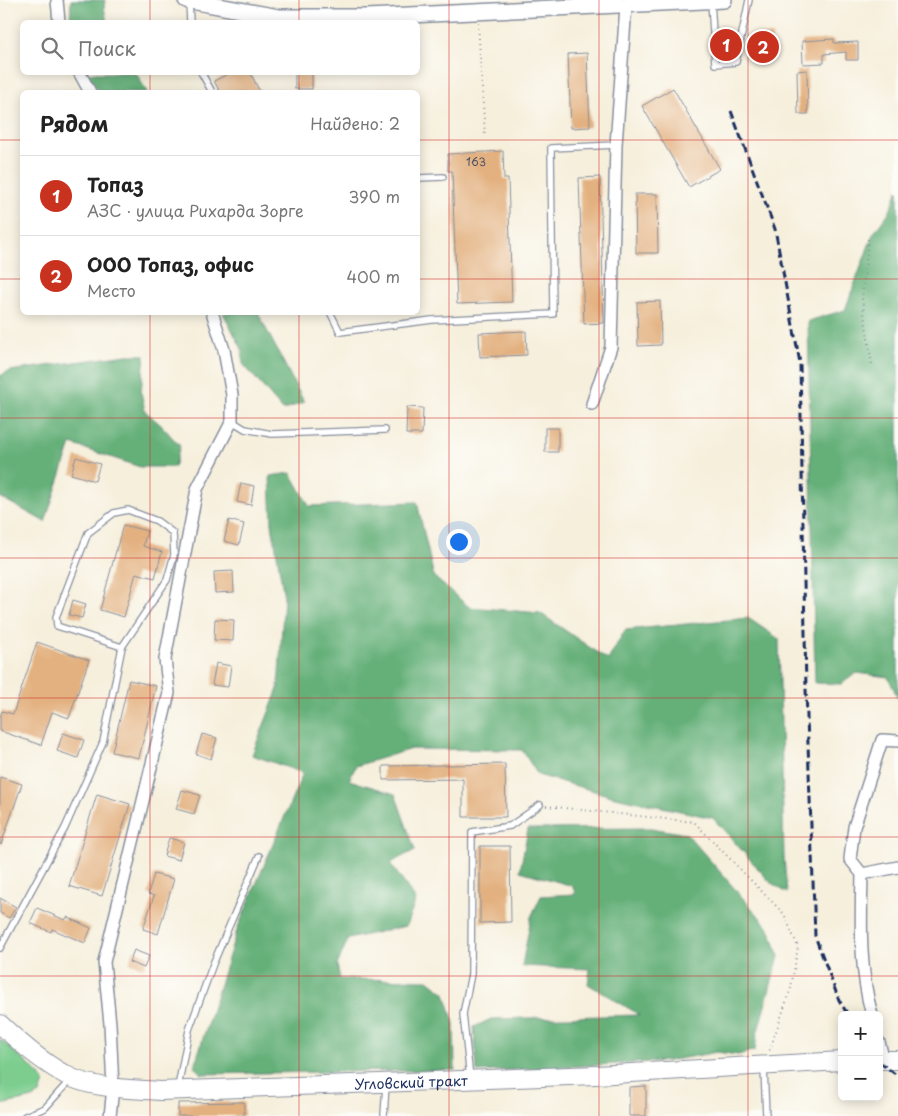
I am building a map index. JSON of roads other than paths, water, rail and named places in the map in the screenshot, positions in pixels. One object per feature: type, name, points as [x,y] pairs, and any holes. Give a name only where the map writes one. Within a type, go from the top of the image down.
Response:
[{"type":"highway","name":"Угловский тракт","points":[[0,1024],[39,1057],[72,1078],[113,1088],[160,1091],[470,1080],[838,1062]]},
{"type":"main road","points":[[188,0],[278,17],[367,17],[626,6],[717,0]]},
{"type":"street","points":[[57,0],[59,20]]},
{"type":"street","points":[[592,404],[611,347],[616,145],[626,6]]},
{"type":"street","points":[[81,75],[89,90]]},
{"type":"street","points":[[110,1116],[113,1088],[110,1063],[110,1024],[104,962],[169,694],[165,659],[197,489],[232,421],[232,395],[224,350],[213,315]]},
{"type":"street","points":[[871,1011],[866,992],[860,926],[862,874],[850,859],[854,826],[882,740],[898,741]]},
{"type":"street","points":[[862,874],[898,867]]},
{"type":"lane","points":[[188,0],[190,20]]},
{"type":"lane","points":[[717,0],[715,64],[736,62],[749,0]]},
{"type":"lane","points":[[203,75],[211,90]]},
{"type":"lane","points":[[332,315],[340,332],[432,320],[553,314],[551,148],[616,145]]},
{"type":"lane","points":[[420,178],[443,177]]},
{"type":"lane","points":[[232,421],[246,429],[272,434],[385,430]]},
{"type":"lane","points":[[0,948],[65,828],[103,742],[122,647],[167,580],[174,555],[173,533],[157,521],[128,510],[114,513],[88,533],[56,617],[57,626],[122,647]]},
{"type":"lane","points":[[470,1080],[463,1014],[472,974],[472,832],[510,826],[540,805]]},
{"type":"lane","points":[[178,1090],[188,1030],[213,964],[259,856]]},
{"type":"lane","points":[[764,1066],[766,1116]]},
{"type":"lane","points":[[25,1116],[45,1108],[72,1078]]},
{"type":"lane","points":[[384,1116],[387,1083]]},
{"type":"railway","points":[[731,111],[775,229],[800,363],[806,689],[815,936],[839,1000],[846,1011]]},
{"type":"railway","points":[[883,1065],[898,1076]]},
{"type":"place","name":"Топаз","points":[[726,45]]},
{"type":"place","name":"ООО Топаз, офис","points":[[763,47]]}]
